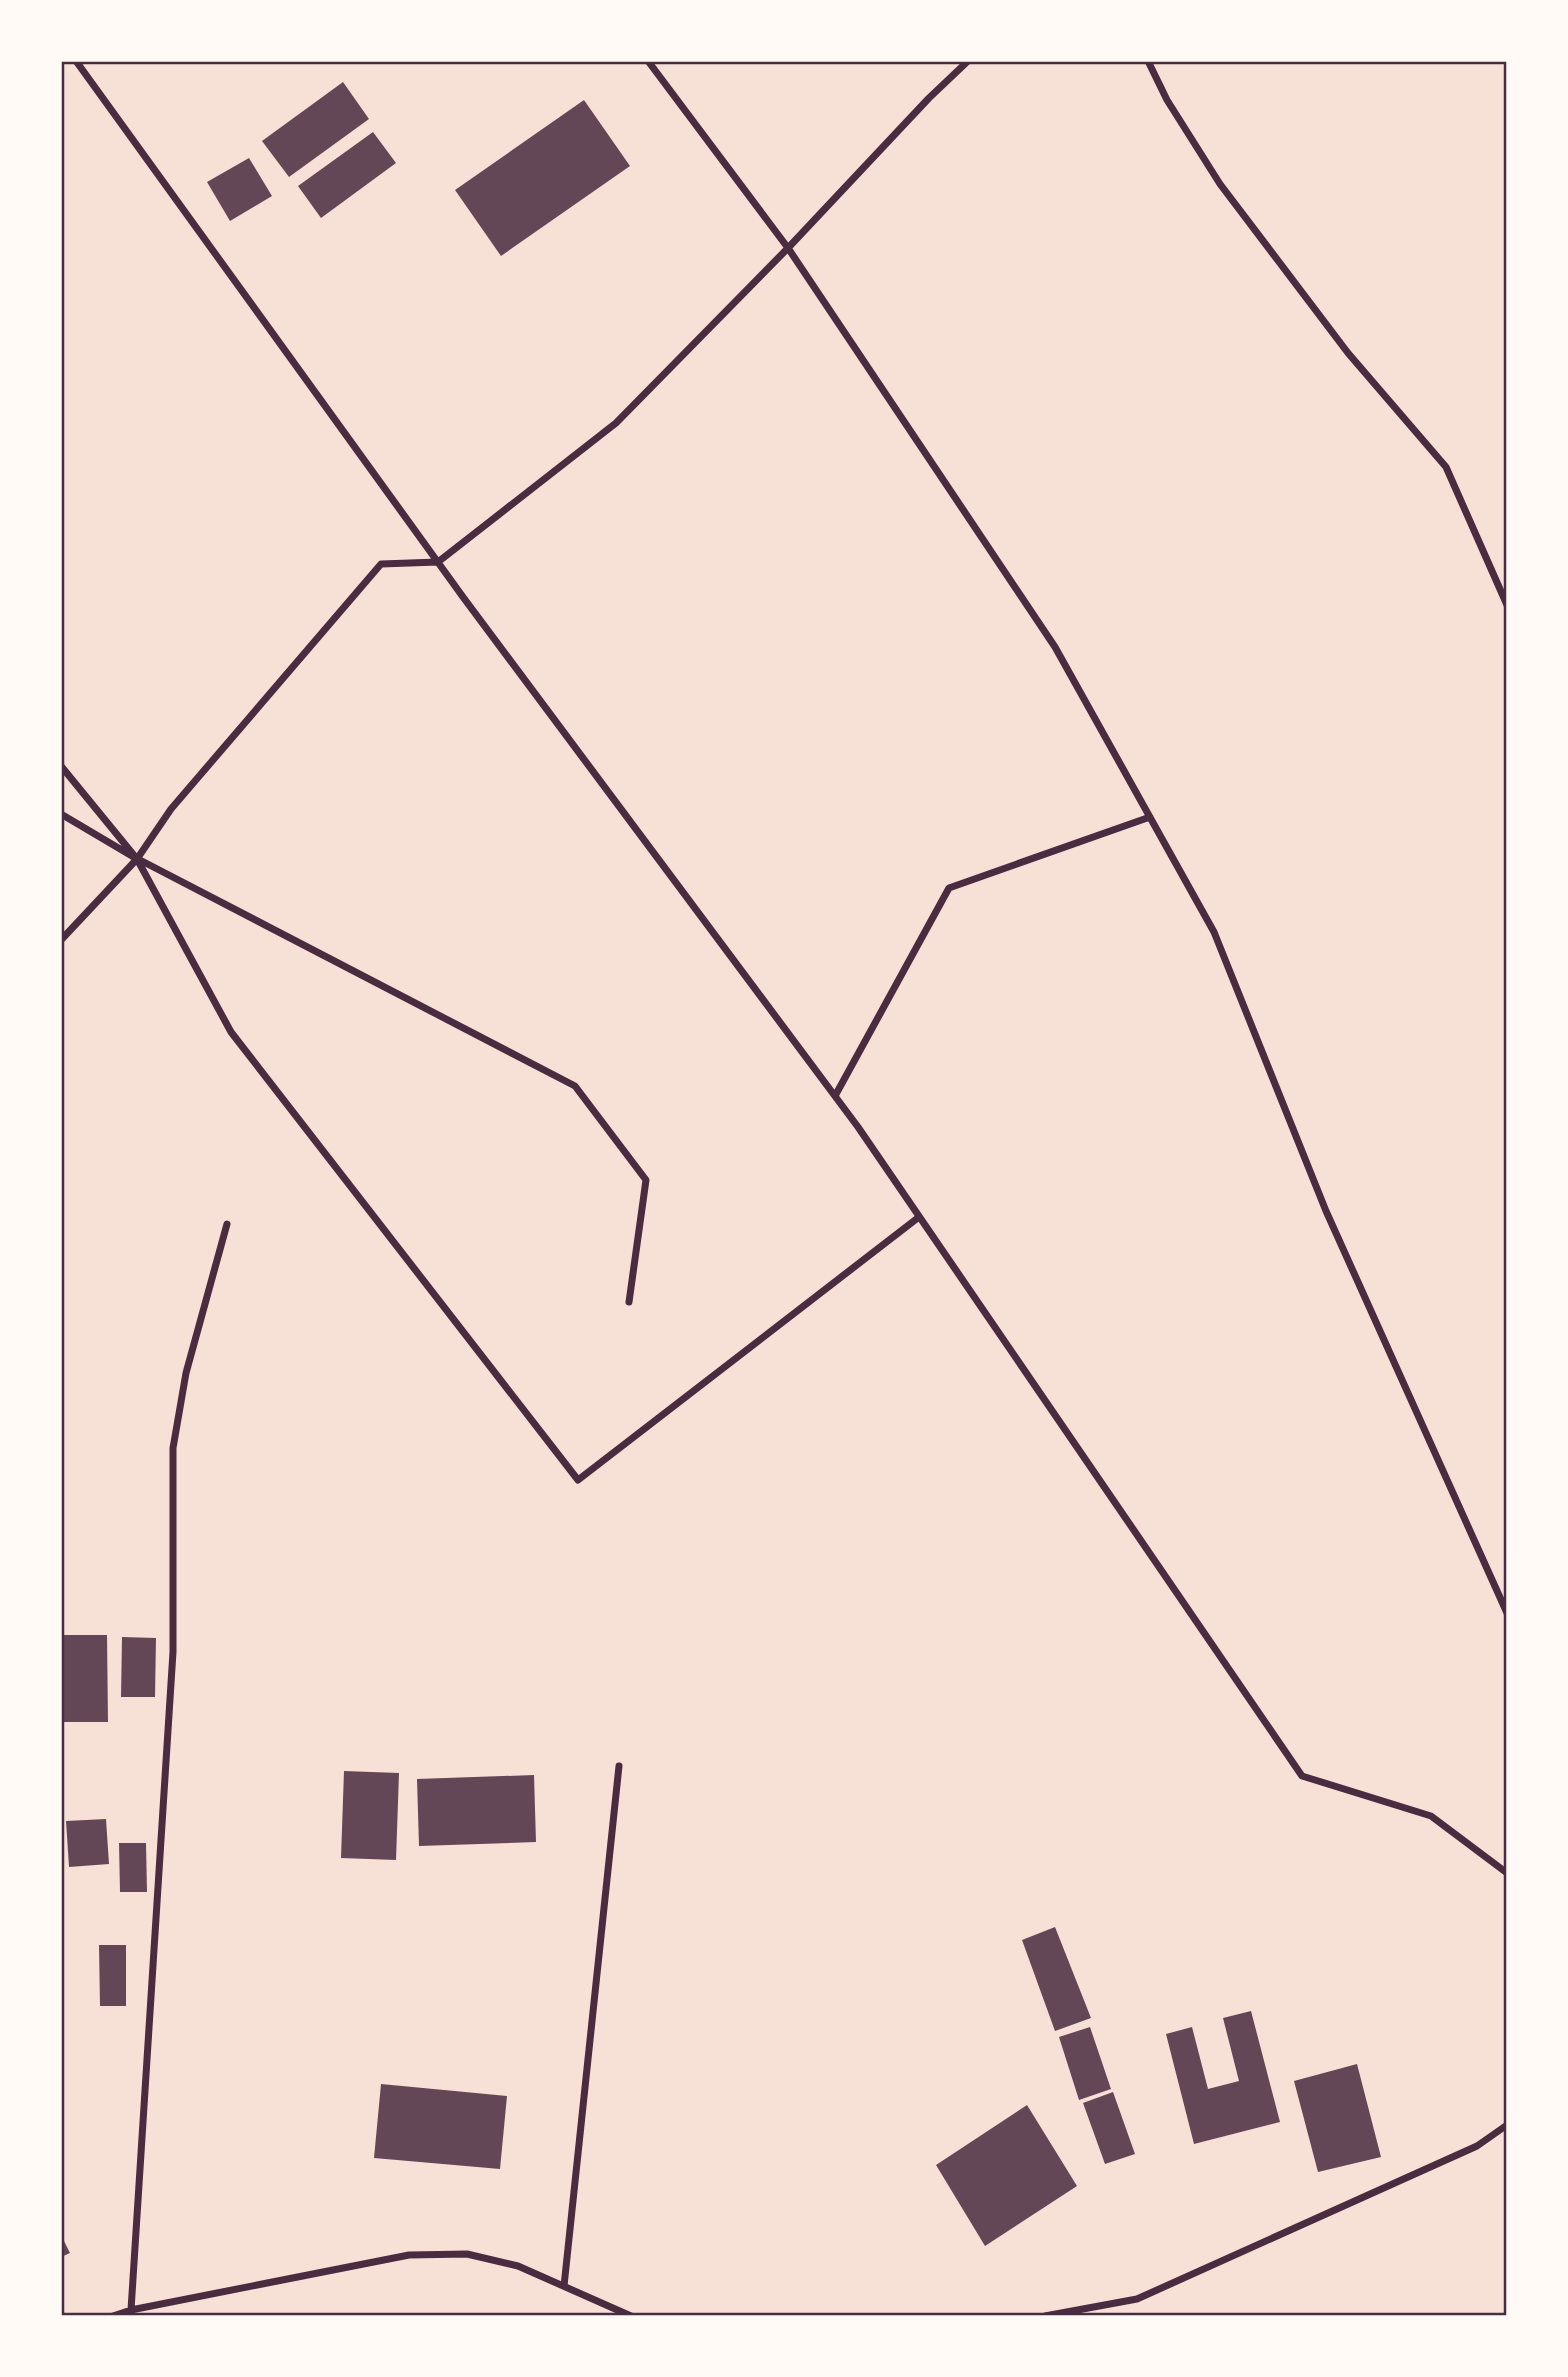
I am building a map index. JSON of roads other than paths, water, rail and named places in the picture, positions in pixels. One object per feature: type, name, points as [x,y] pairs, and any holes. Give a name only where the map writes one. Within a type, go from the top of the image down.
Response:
[{"type":"street","points":[[76,61],[438,562],[835,1096],[1302,1776],[1431,1816],[1507,1874]]},
{"type":"street","points":[[648,61],[788,248],[1055,646],[1214,932],[1326,1211],[1507,1613]]},
{"type":"street","points":[[61,940],[137,859],[179,799],[380,564],[438,562],[616,423],[788,248],[929,98],[968,61]]},
{"type":"street","points":[[1148,61],[1167,100],[1220,184],[1348,353],[1446,467],[1507,606]]},
{"type":"street","points":[[61,766],[137,859],[231,1032],[579,1480],[919,1217]]},
{"type":"street","points":[[61,814],[137,859],[575,1086],[646,1180],[629,1302]]},
{"type":"street","points":[[835,1096],[949,887],[1150,817]]},
{"type":"street","points":[[131,2310],[173,1652],[173,1448],[186,1373],[227,1224]]},
{"type":"street","points":[[564,2286],[619,1766]]},
{"type":"street","points":[[1045,2316],[1136,2299],[1477,2146],[1507,2125]]},
{"type":"street","points":[[113,2316],[131,2310],[409,2255],[467,2254],[518,2266],[631,2316]]}]
